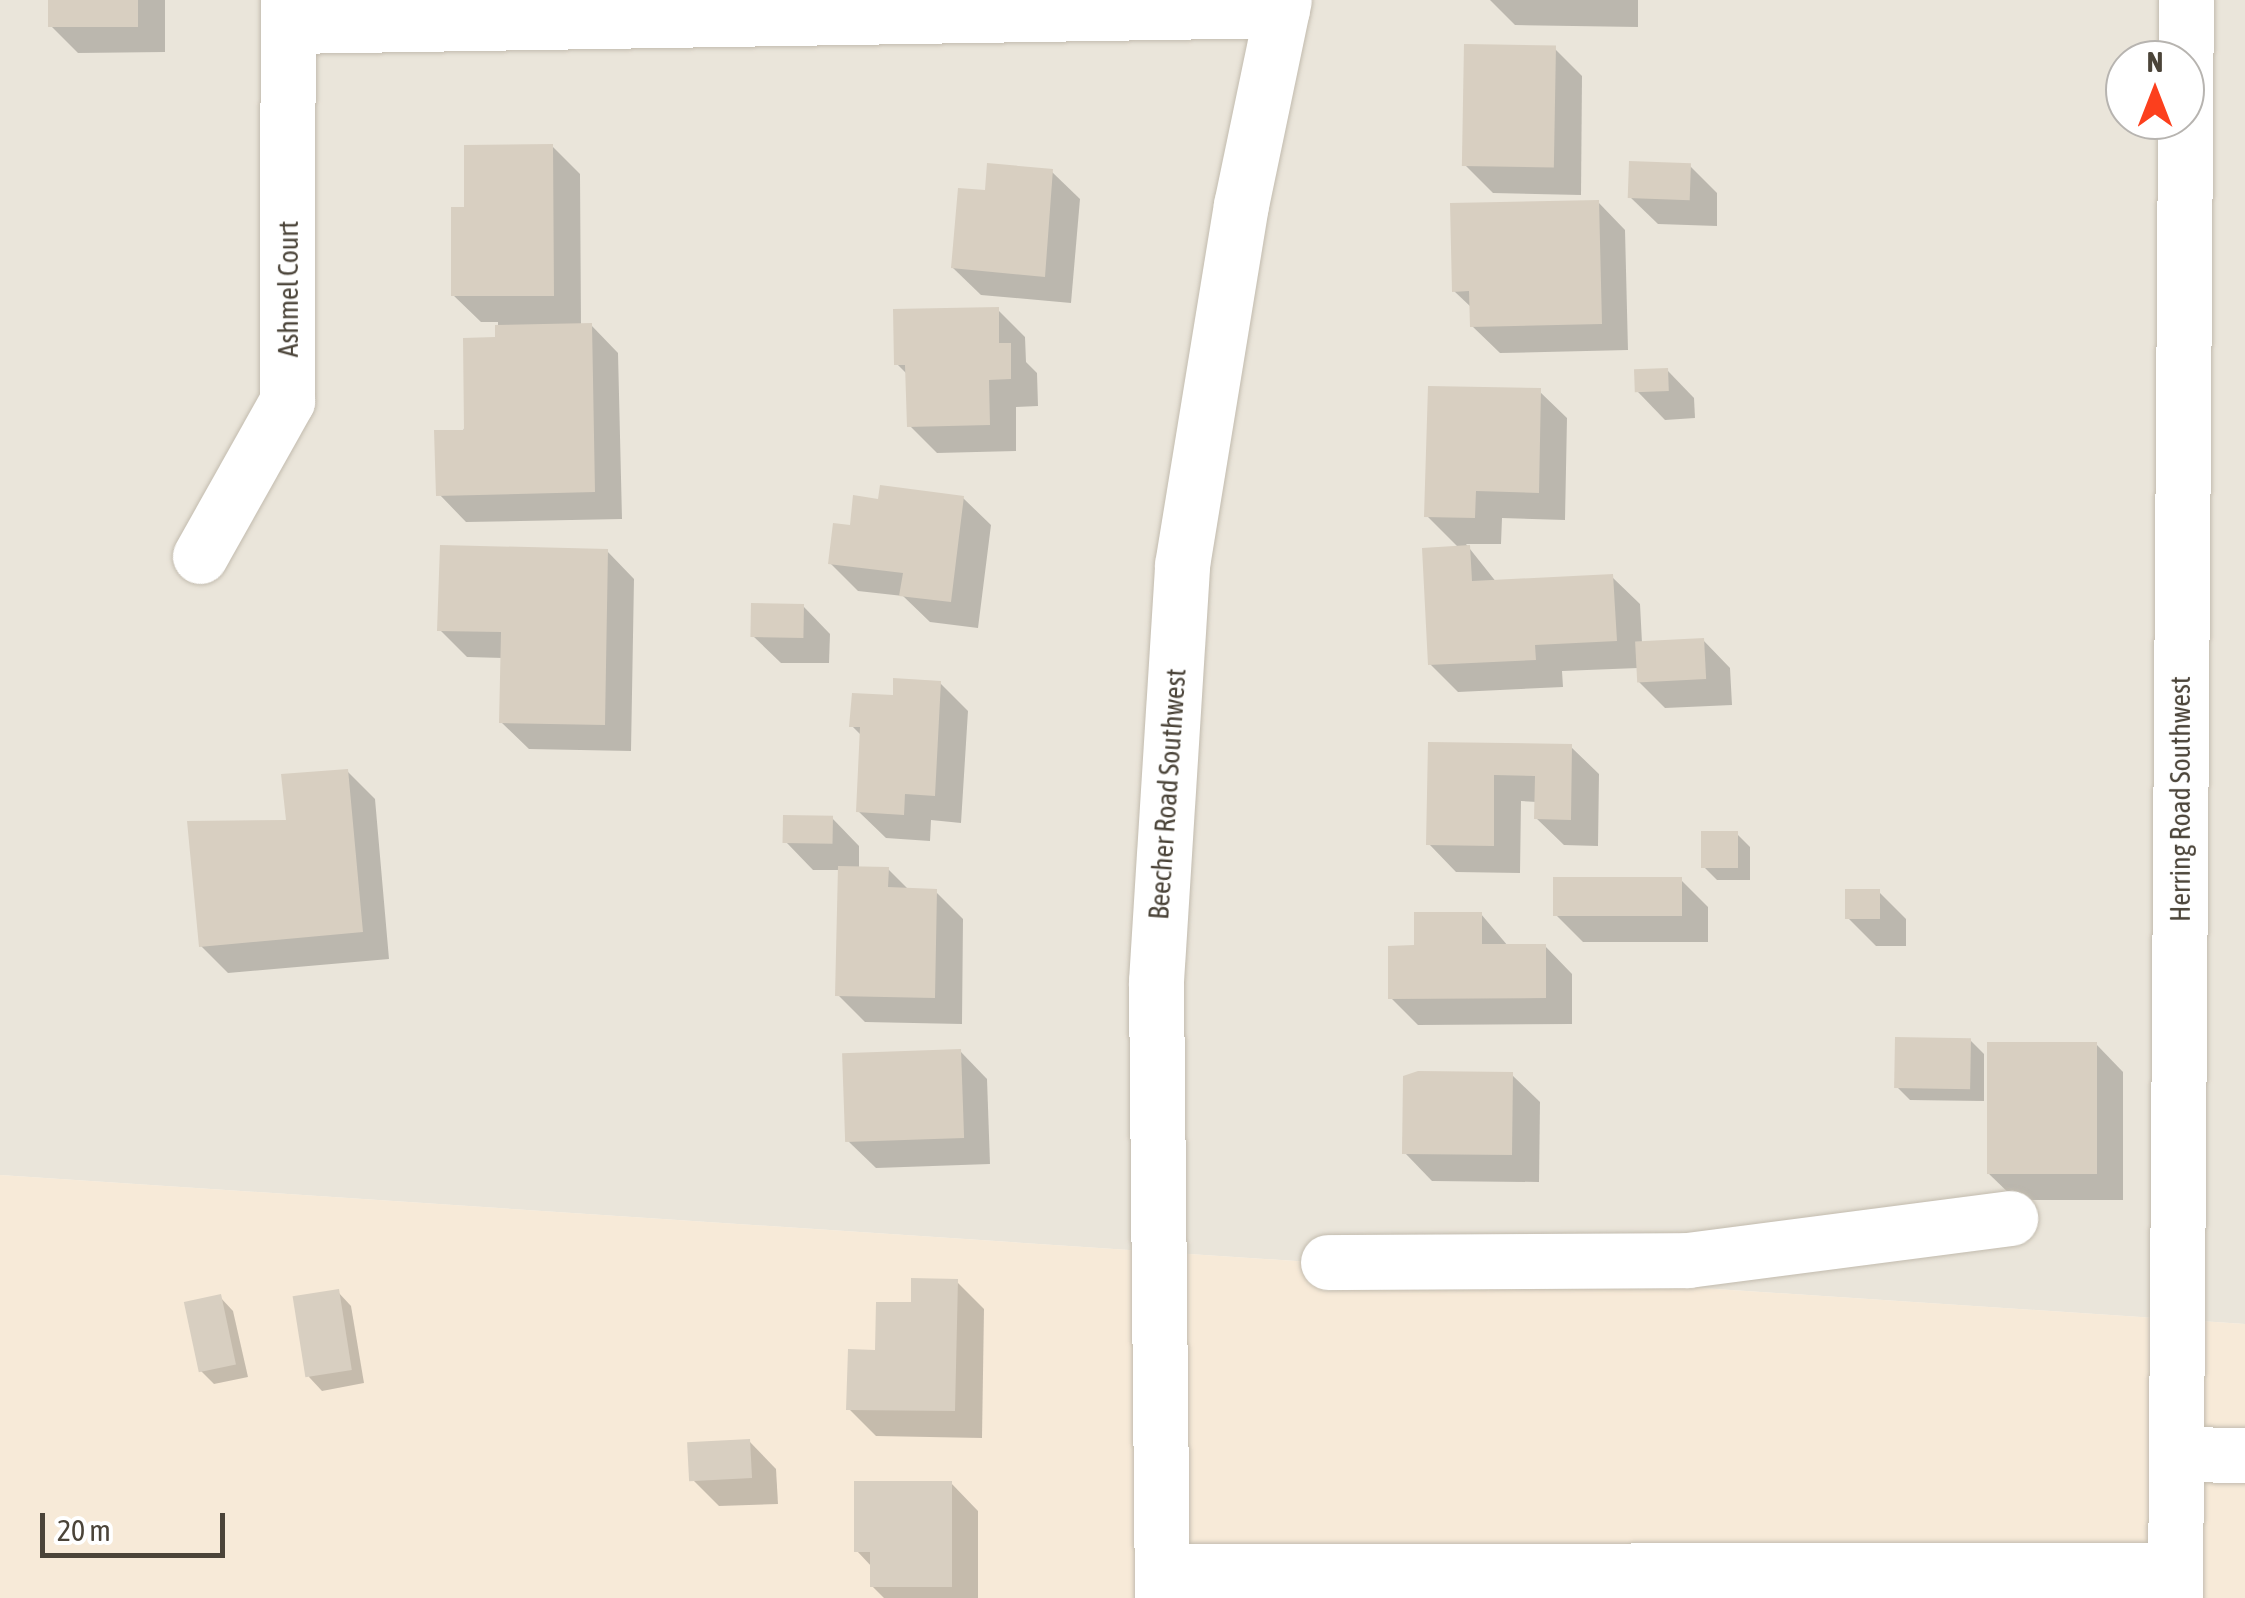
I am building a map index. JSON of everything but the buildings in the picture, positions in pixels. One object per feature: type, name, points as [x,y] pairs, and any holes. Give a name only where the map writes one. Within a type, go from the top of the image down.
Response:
[{"type":"street","name":"Herring Road Southwest","points":[[2175,1584],[2186,0]]},
{"type":"street","points":[[288,13],[1284,5]]},
{"type":"street","name":"Beecher Road Southwest","points":[[1162,1584],[1156,982],[1182,565],[1240,205],[1284,5]]},
{"type":"street","name":"Ashmel Court","points":[[200,556],[288,402],[288,13]]},
{"type":"street","points":[[1328,1262],[1688,1260],[2010,1218]]},
{"type":"street","points":[[2176,1454],[2245,1455]]},
{"type":"street","points":[[1162,1584],[2175,1584]]},
{"type":"shaded area","points":[[0,0],[2245,0],[2245,1324],[0,1175]]},
{"type":"shaded area","points":[[0,1175],[2245,1324],[2245,1598],[0,1598]]}]
